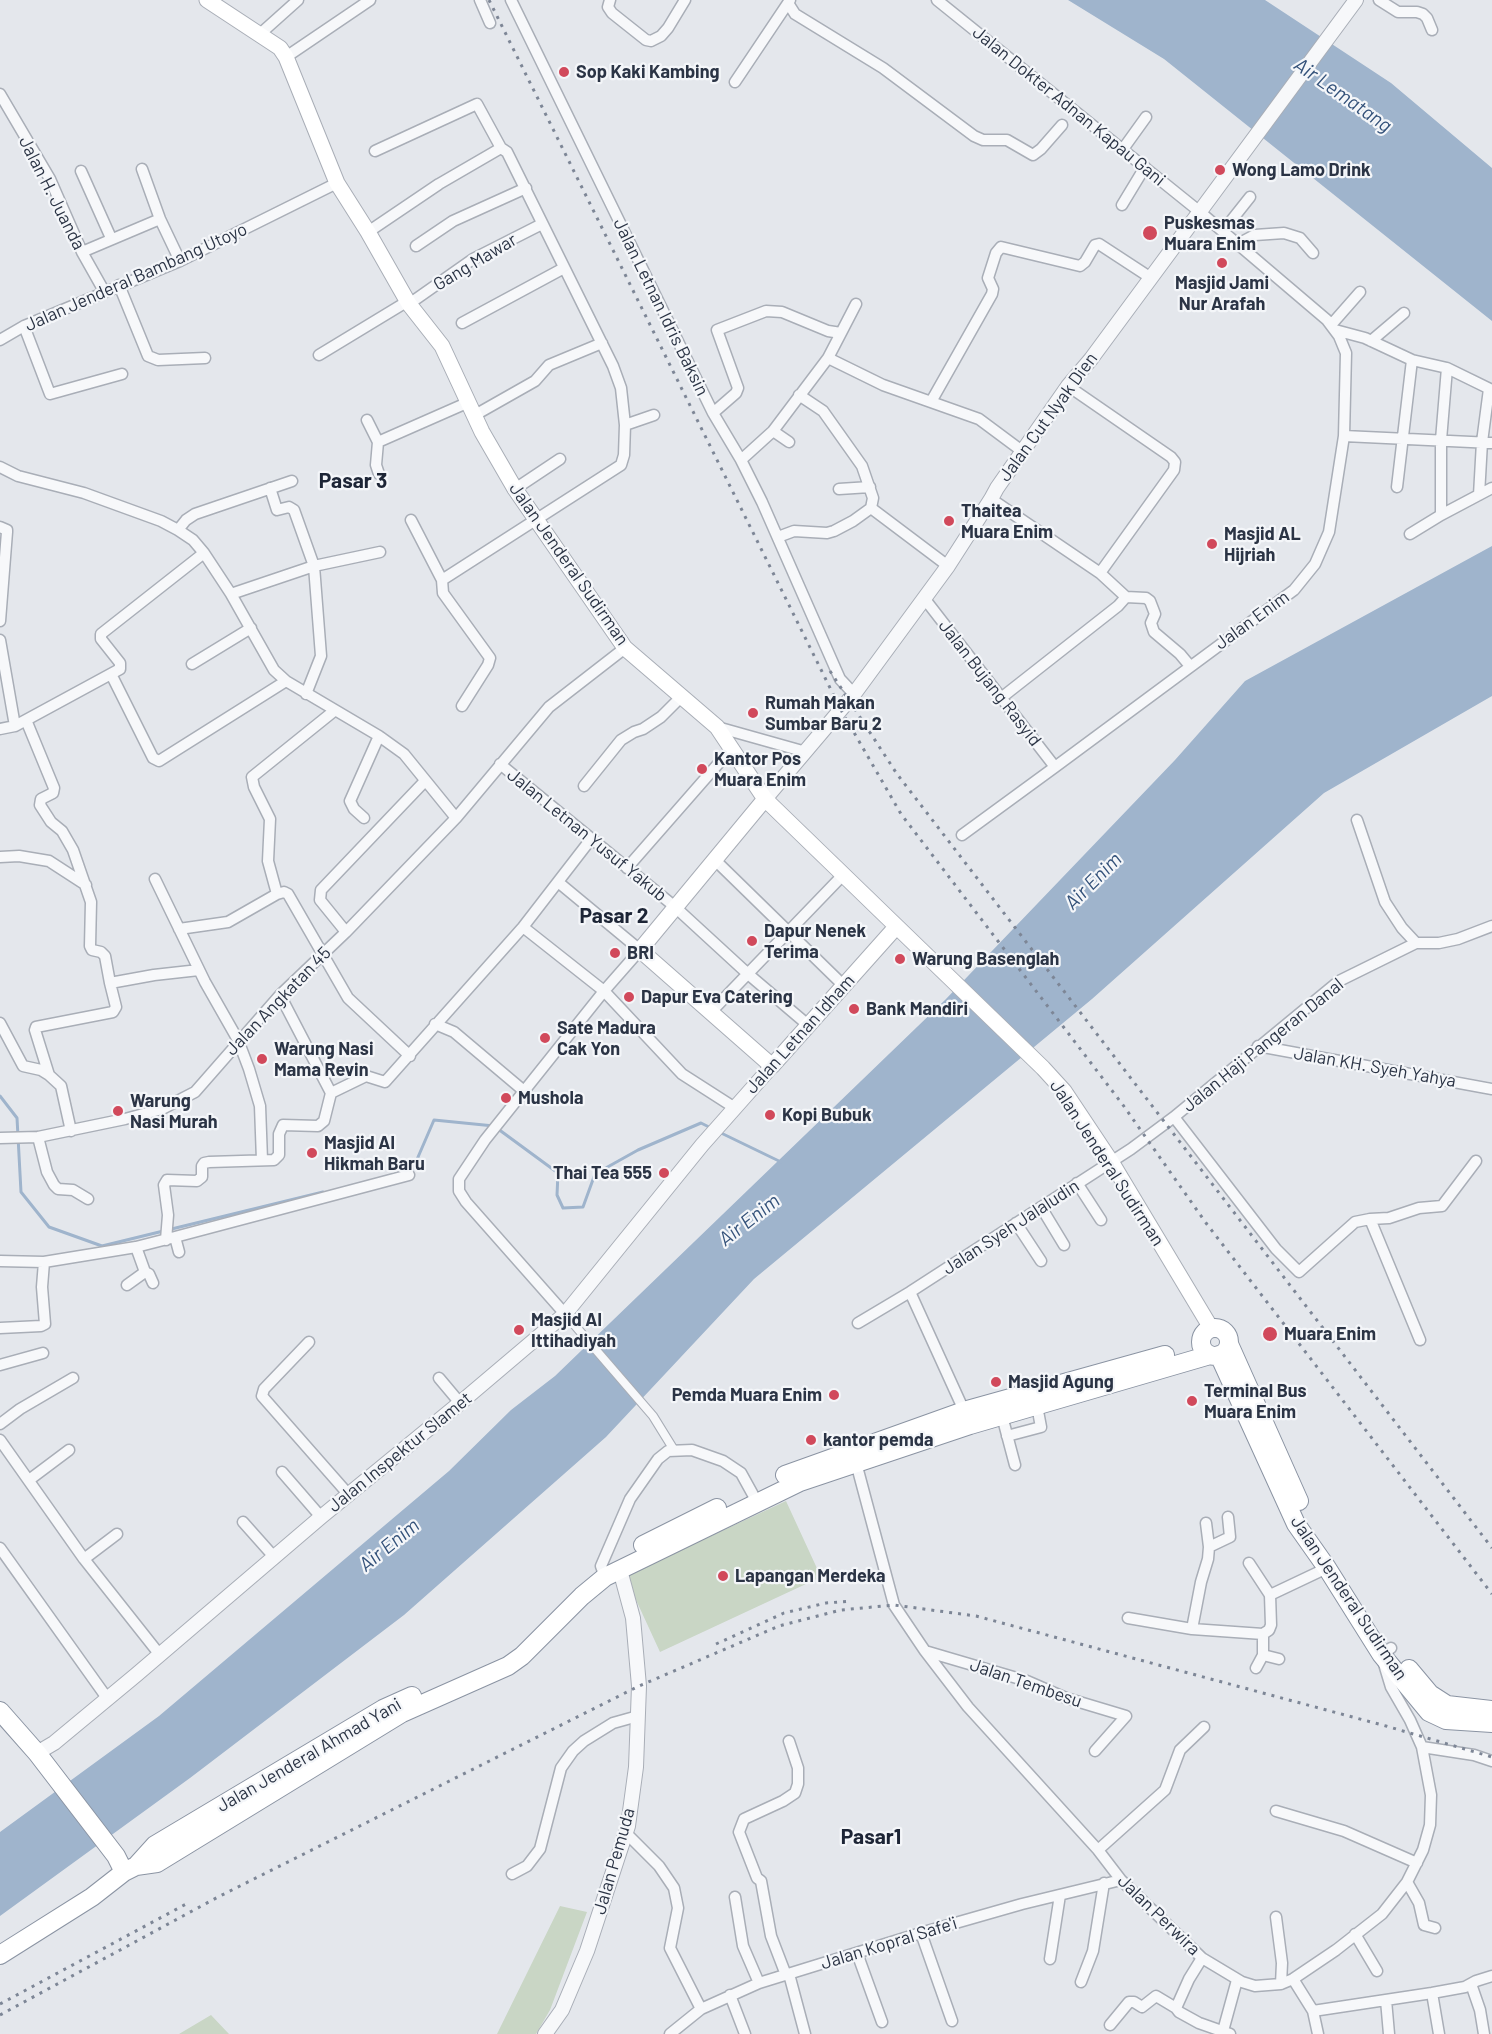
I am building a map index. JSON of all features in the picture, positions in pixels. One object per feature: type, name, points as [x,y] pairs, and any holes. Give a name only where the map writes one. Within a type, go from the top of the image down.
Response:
[{"type":"highway","points":[[967,1418],[1002,1416],[1215,1350],[1224,1331],[1212,1328]]},
{"type":"highway","points":[[0,1955],[92,1897],[125,1865],[157,1863],[402,1713],[516,1661],[608,1571],[755,1497],[796,1470],[855,1457],[967,1418],[1215,1350]]},
{"type":"highway","name":"Jalan Jenderal Sudirman","points":[[1215,1350],[1296,1524],[1429,1712],[1446,1720],[1492,1723]]},
{"type":"highway","name":"Jalan Jenderal Sudirman","points":[[1215,1350],[1306,1518],[1386,1651],[1430,1694],[1447,1705],[1492,1710]]},
{"type":"highway","name":"Jalan Jenderal Ahmad Yani","points":[[125,1865],[383,1709],[507,1654],[573,1588],[608,1571]]},
{"type":"highway","points":[[0,1711],[37,1753],[125,1865]]},
{"type":"main road","name":"Jalan Jenderal Sudirman","points":[[207,0],[280,48],[286,57],[337,183],[409,303],[442,346],[515,489],[625,648],[717,727],[765,800],[1064,1090],[1112,1163],[1212,1328]]},
{"type":"main road","points":[[765,800],[674,906],[640,950],[772,1066]]},
{"type":"main road","name":"Jalan Letnan Idham","points":[[772,1066],[896,927]]},
{"type":"street","points":[[260,34],[298,0]]},
{"type":"street","points":[[480,0],[490,23]]},
{"type":"street","name":"Jalan Letnan Idris Baksin","points":[[511,0],[713,413],[736,393],[738,388],[717,330],[766,311],[782,312],[828,331],[841,333]]},
{"type":"street","points":[[610,0],[608,7],[612,13],[642,37],[651,41],[661,36],[668,28],[685,0]]},
{"type":"street","name":"Jalan Dokter Adnan Kapau Gani","points":[[937,0],[1200,212]]},
{"type":"street","name":"Jalan Cut Nyak Dien","points":[[765,800],[854,694],[948,566],[997,488],[1068,386],[1091,359],[1356,0]]},
{"type":"street","points":[[1379,0],[1398,12],[1423,14],[1431,30]]},
{"type":"street","points":[[286,57],[362,2]]},
{"type":"street","points":[[735,82],[789,2],[795,14],[801,19],[883,68],[974,136],[983,140],[1007,140],[1033,155],[1062,125]]},
{"type":"street","name":"Jalan H. Juanda","points":[[0,94],[50,179],[82,252],[104,291]]},
{"type":"street","points":[[375,151],[477,104],[501,148],[507,152],[513,162],[602,343],[621,388],[625,425],[624,455],[621,465],[442,580]]},
{"type":"street","points":[[1123,149],[1146,117]]},
{"type":"street","points":[[368,232],[439,184],[501,148]]},
{"type":"street","points":[[1122,205],[1145,167]]},
{"type":"street","points":[[142,169],[160,219],[180,261]]},
{"type":"street","points":[[81,171],[111,238]]},
{"type":"street","name":"Jalan Jenderal Bambang Utoyo","points":[[0,340],[24,326],[180,261],[337,183]]},
{"type":"street","points":[[416,246],[453,220],[525,188]]},
{"type":"street","points":[[1223,231],[1250,197]]},
{"type":"street","name":"Jalan Enim","points":[[962,834],[1294,590],[1315,564],[1329,531],[1344,436],[1346,352],[1340,336],[1200,212]]},
{"type":"street","points":[[82,252],[160,219]]},
{"type":"street","name":"Gang Mawar","points":[[319,355],[409,303],[473,259],[542,224]]},
{"type":"street","points":[[1238,244],[1255,235],[1284,232],[1300,238],[1313,253]]},
{"type":"street","points":[[932,400],[992,294],[993,289],[988,278],[996,253],[1000,248],[1080,266],[1095,245],[1099,243],[1151,278]]},
{"type":"street","points":[[462,323],[564,268]]},
{"type":"street","points":[[119,285],[148,356],[158,360],[205,358]]},
{"type":"street","points":[[1360,292],[1333,328],[1371,341],[1412,360],[1447,368],[1490,390],[1487,442],[1479,495]]},
{"type":"street","points":[[741,460],[773,431],[828,358],[856,304]]},
{"type":"street","points":[[1371,341],[1404,313]]},
{"type":"street","points":[[24,326],[50,394],[122,374]]},
{"type":"street","points":[[378,442],[472,408],[535,381],[549,365],[602,343]]},
{"type":"street","points":[[828,358],[883,385],[932,400],[979,419],[1022,451]]},
{"type":"street","points":[[1397,487],[1412,360]]},
{"type":"street","points":[[1441,515],[1441,440],[1447,368]]},
{"type":"street","points":[[1068,386],[1171,457],[1174,462],[1174,470],[1100,573]]},
{"type":"street","points":[[778,537],[794,531],[827,533],[834,531],[871,508],[873,498],[862,466],[823,411],[799,395]]},
{"type":"street","points":[[713,413],[741,460],[778,537],[840,679],[854,694]]},
{"type":"street","points":[[625,425],[654,415]]},
{"type":"street","points":[[367,420],[378,442],[376,465],[379,474]]},
{"type":"street","points":[[773,431],[789,442]]},
{"type":"street","points":[[1344,436],[1487,442]]},
{"type":"street","points":[[515,489],[560,459]]},
{"type":"street","points":[[0,467],[18,476],[95,497],[161,521],[193,540],[231,594],[274,670],[286,681],[379,736],[404,754],[456,818]]},
{"type":"street","points":[[178,530],[186,519],[195,514],[292,481]]},
{"type":"street","points":[[838,489],[870,487]]},
{"type":"street","points":[[270,488],[277,510],[289,507],[294,510],[314,566],[321,649],[319,663],[306,693]]},
{"type":"street","points":[[1410,534],[1492,488]]},
{"type":"street","points":[[991,499],[1100,573],[1126,597],[1148,599],[1155,614],[1151,622],[1154,632],[1180,654],[1190,666]]},
{"type":"street","points":[[871,508],[948,566]]},
{"type":"street","points":[[411,520],[442,580],[443,594],[489,658],[488,664],[462,706]]},
{"type":"street","points":[[0,527],[8,532],[0,621]]},
{"type":"street","points":[[231,594],[314,566],[380,552]]},
{"type":"street","points":[[0,729],[15,726],[120,669],[121,664],[100,639],[101,634],[204,553]]},
{"type":"street","points":[[1002,698],[1118,606],[1126,597]]},
{"type":"street","name":"Jalan Bujang Rasyid","points":[[924,598],[1055,767]]},
{"type":"street","points":[[192,664],[251,628]]},
{"type":"street","points":[[0,640],[15,726]]},
{"type":"street","name":"Jalan Angkatan 45","points":[[4,1138],[38,1137],[125,1119],[174,1104],[195,1092],[238,1040],[280,995],[456,818],[549,706],[625,648]]},
{"type":"street","points":[[111,674],[153,758],[159,761],[286,681]]},
{"type":"street","points":[[584,786],[621,740],[661,717],[682,696]]},
{"type":"street","points":[[277,894],[268,861],[270,819],[254,787],[252,777],[334,711]]},
{"type":"street","points":[[26,720],[54,788],[53,793],[40,799],[40,805],[51,822],[67,838],[86,885],[91,902],[90,946],[92,950],[101,952],[105,956],[116,1007],[113,1012],[36,1027],[49,1075]]},
{"type":"street","points":[[717,727],[806,752]]},
{"type":"street","points":[[364,818],[354,809],[350,801],[379,736]]},
{"type":"street","points":[[627,868],[732,748]]},
{"type":"street","name":"Jalan Letnan Yusuf Yakub","points":[[500,764],[674,906],[808,1025]]},
{"type":"street","points":[[345,932],[320,900],[321,890],[425,781]]},
{"type":"street","points":[[1356,820],[1385,902],[1402,928],[1416,943]]},
{"type":"street","points":[[331,1093],[366,1076],[385,1082],[523,927],[591,839]]},
{"type":"street","points":[[0,856],[19,856],[49,861],[86,885]]},
{"type":"street","points":[[715,860],[843,986]]},
{"type":"street","points":[[711,1013],[843,875]]},
{"type":"street","points":[[154,879],[199,970],[238,1040],[260,1106],[262,1160]]},
{"type":"street","points":[[558,882],[640,950],[506,1112],[459,1179],[459,1191],[466,1202],[653,1416],[674,1450]]},
{"type":"street","points":[[179,928],[228,922],[284,892],[292,897],[321,955],[348,998],[410,1056]]},
{"type":"street","name":"Jalan Haji Pangeran Danal","points":[[1112,1163],[1174,1117],[1339,981],[1416,943],[1439,943],[1458,939],[1492,926]]},
{"type":"street","points":[[523,927],[604,991],[682,1074],[731,1111]]},
{"type":"street","points":[[110,983],[199,970]]},
{"type":"street","points":[[179,1252],[169,1238],[164,1185],[167,1180],[200,1180],[204,1163],[277,1159],[279,1134],[283,1125],[318,1126],[324,1121],[331,1093],[280,995]]},
{"type":"street","points":[[0,1023],[23,1066],[40,1070],[61,1086],[71,1131]]},
{"type":"street","points":[[435,1024],[454,1032],[524,1091]]},
{"type":"street","name":"Jalan KH. Syeh Yahya","points":[[1258,1046],[1492,1089]]},
{"type":"street","name":"Jalan Letnan Idham","points":[[731,1111],[772,1066]]},
{"type":"street","name":"Jalan Inspektur Slamet","points":[[37,1753],[54,1743],[160,1655],[321,1517],[565,1314],[731,1111]]},
{"type":"street","points":[[1174,1117],[1275,1249],[1299,1272],[1355,1222],[1389,1218],[1419,1208],[1442,1206],[1476,1161]]},
{"type":"street","points":[[38,1137],[47,1172],[54,1185],[58,1189],[73,1190],[88,1199]]},
{"type":"street","name":"Jalan Syeh Jalaludin","points":[[858,1323],[1112,1163]]},
{"type":"street","points":[[0,1261],[44,1262],[136,1246],[409,1175]]},
{"type":"street","points":[[1077,1183],[1101,1220]]},
{"type":"street","points":[[1041,1207],[1064,1245]]},
{"type":"street","points":[[1370,1219],[1420,1340]]},
{"type":"street","points":[[1016,1222],[1041,1261]]},
{"type":"street","points":[[136,1246],[145,1272],[149,1274],[153,1282]]},
{"type":"street","points":[[0,1328],[45,1324],[42,1287],[44,1262]]},
{"type":"street","points":[[128,1285],[145,1272]]},
{"type":"street","points":[[910,1292],[967,1418]]},
{"type":"street","points":[[309,1342],[264,1389],[262,1396],[349,1495]]},
{"type":"street","points":[[0,1365],[43,1353]]},
{"type":"street","points":[[0,1424],[20,1409],[73,1378]]},
{"type":"street","points":[[439,1378],[460,1403]]},
{"type":"street","points":[[1007,1436],[1041,1427],[1037,1406]]},
{"type":"street","points":[[1002,1416],[1015,1465]]},
{"type":"street","points":[[0,1440],[84,1559],[160,1655]]},
{"type":"street","points":[[28,1480],[69,1450]]},
{"type":"street","points":[[608,1571],[630,1499],[658,1459],[668,1451],[692,1450],[723,1461],[741,1473],[755,1497]]},
{"type":"street","name":"Jalan Perwira","points":[[855,1457],[894,1605],[925,1652],[968,1707],[1098,1850],[1121,1880],[1202,1958],[1238,1980],[1255,1986],[1293,1979],[1336,1950],[1382,1914],[1407,1882],[1417,1863],[1430,1825],[1431,1795],[1422,1747],[1391,1687],[1386,1651]]},
{"type":"street","points":[[282,1472],[321,1517]]},
{"type":"street","points":[[1209,1547],[1230,1537],[1228,1517]]},
{"type":"street","points":[[243,1522],[275,1558]]},
{"type":"street","points":[[1192,1629],[1209,1547],[1206,1523]]},
{"type":"street","points":[[84,1559],[117,1533]]},
{"type":"street","points":[[0,1548],[107,1698]]},
{"type":"street","points":[[1128,1618],[1192,1629],[1263,1634],[1269,1630],[1271,1625],[1270,1595],[1249,1563]]},
{"type":"street","points":[[1270,1595],[1327,1568]]},
{"type":"street","name":"Jalan Pemuda","points":[[545,2034],[562,2010],[587,1951],[626,1833],[636,1767],[639,1686],[633,1618],[608,1571]]},
{"type":"street","points":[[1256,1668],[1263,1655],[1263,1634]]},
{"type":"street","name":"Jalan Tembesu","points":[[925,1652],[1027,1681],[1066,1698],[1126,1716],[1095,1751]]},
{"type":"street","points":[[1263,1655],[1279,1659]]},
{"type":"street","points":[[512,1874],[527,1866],[540,1849],[561,1768],[573,1751],[606,1727],[638,1716]]},
{"type":"street","points":[[1098,1850],[1165,1790],[1180,1750],[1204,1726]]},
{"type":"street","points":[[789,1741],[798,1768],[798,1784],[795,1793],[744,1819],[739,1832],[757,1878],[761,1881],[771,1935],[788,1974],[805,2034]]},
{"type":"street","points":[[1422,1747],[1474,1755],[1492,1761]]},
{"type":"street","points":[[1276,1811],[1344,1831],[1417,1863]]},
{"type":"street","points":[[626,1833],[659,1866],[674,1888],[678,1908],[670,1948],[701,2009]]},
{"type":"street","name":"Jalan Kopral Safe'i","points":[[670,2034],[701,2009],[759,1983],[921,1933],[1060,1894],[1121,1880]]},
{"type":"street","points":[[1407,1882],[1419,1903],[1424,1925],[1435,1928]]},
{"type":"street","points":[[1081,1982],[1093,1951],[1104,1883]]},
{"type":"street","points":[[1050,1959],[1060,1894]]},
{"type":"street","points":[[735,1897],[743,1946],[759,1983]]},
{"type":"street","points":[[1276,1917],[1282,1963],[1281,1983]]},
{"type":"street","points":[[921,1933],[952,2021]]},
{"type":"street","points":[[1355,1934],[1377,1971]]},
{"type":"street","points":[[857,1953],[882,2022]]},
{"type":"street","points":[[1176,2008],[1189,1979],[1202,1958]]},
{"type":"street","points":[[1313,2011],[1432,1993],[1471,1984],[1492,1976]]},
{"type":"street","points":[[1293,1979],[1313,2011],[1318,2034]]},
{"type":"street","points":[[1110,2025],[1129,2002],[1142,2007],[1156,1996],[1179,2012],[1226,2033],[1238,1980]]},
{"type":"street","points":[[1471,1984],[1480,2010],[1484,2034]]},
{"type":"street","points":[[1432,1993],[1439,2034]]},
{"type":"street","points":[[730,1995],[745,2034]]},
{"type":"street","points":[[1386,2000],[1389,2034]]},
{"type":"street","points":[[1196,2034],[1199,2022]]},
{"type":"green space","name":"Lapangan Merdeka","points":[[786,1501],[821,1577],[660,1652],[625,1576]]},
{"type":"green space","points":[[560,1906],[587,1912],[550,2010],[536,2034],[497,2034]]},
{"type":"green space","points":[[211,2015],[229,2034],[179,2034]]},
{"type":"water","name":"Air Lematang","points":[[1068,0],[1265,0],[1391,83],[1492,168],[1492,321],[1164,59]]},
{"type":"water","name":"Air Enim","points":[[1492,546],[1492,696],[1324,793],[1092,999],[754,1279],[606,1437],[404,1615],[190,1778],[0,1916],[0,1832],[159,1716],[449,1471],[511,1410],[555,1376],[945,1000],[1175,760],[1245,681]]},
{"type":"waterway","points":[[0,1096],[17,1118],[21,1192],[49,1227],[102,1246],[323,1192]]},
{"type":"waterway","points":[[408,1172],[412,1171],[434,1120],[494,1126],[558,1173],[557,1195],[563,1208],[583,1207],[595,1174],[638,1150],[701,1123],[711,1128]]},
{"type":"waterway","points":[[719,1132],[781,1162]]},
{"type":"railway","points":[[489,0],[841,710],[901,814],[1123,1105],[1206,1223],[1492,1594]]},
{"type":"railway","points":[[830,671],[897,774],[1492,1548]]},
{"type":"railway","points":[[716,1644],[784,1613],[826,1603],[852,1601]]},
{"type":"railway","points":[[0,2015],[218,1897],[639,1686],[779,1626],[841,1610],[894,1605],[976,1616],[1386,1726],[1492,1757]]},
{"type":"railway","points":[[0,2004],[188,1903]]},
{"type":"place","name":"Sop Kaki Kambing","points":[[564,72]]},
{"type":"place","name":"Wong Lamo Drink","points":[[1220,170]]},
{"type":"place","name":"Puskesmas Muara Enim","points":[[1150,233]]},
{"type":"place","name":"Masjid Jami Nur Arafah","points":[[1222,263]]},
{"type":"place","name":"Thaitea Muara Enim","points":[[949,521]]},
{"type":"place","name":"Masjid AL Hijriah","points":[[1212,544]]},
{"type":"place","name":"Rumah Makan Sumbar Baru 2","points":[[753,713]]},
{"type":"place","name":"Kantor Pos Muara Enim","points":[[702,769]]},
{"type":"place","name":"Dapur Nenek Terima","points":[[752,941]]},
{"type":"place","name":"BRI","points":[[615,953]]},
{"type":"place","name":"Warung Basenglah","points":[[900,959]]},
{"type":"place","name":"Dapur Eva Catering","points":[[629,997]]},
{"type":"place","name":"Bank Mandiri","points":[[854,1009]]},
{"type":"place","name":"Sate Madura Cak Yon","points":[[545,1038]]},
{"type":"place","name":"Warung Nasi Mama Revin","points":[[262,1059]]},
{"type":"place","name":"Mushola","points":[[506,1098]]},
{"type":"place","name":"Warung Nasi Murah","points":[[118,1111]]},
{"type":"place","name":"Kopi Bubuk","points":[[770,1115]]},
{"type":"place","name":"Masjid Al Hikmah Baru","points":[[312,1153]]},
{"type":"place","name":"Thai Tea 555","points":[[664,1173]]},
{"type":"place","name":"Masjid Al Ittihadiyah","points":[[519,1330]]},
{"type":"place","name":"Muara Enim","points":[[1270,1334]]},
{"type":"place","name":"Masjid Agung","points":[[996,1382]]},
{"type":"place","name":"Pemda Muara Enim","points":[[834,1395]]},
{"type":"place","name":"Terminal Bus Muara Enim","points":[[1192,1401]]},
{"type":"place","name":"kantor pemda","points":[[811,1440]]},
{"type":"place","name":"Lapangan Merdeka","points":[[723,1576]]},
{"type":"district","name":"Pasar 3","points":[[353,481]]},
{"type":"district","name":"Pasar 2","points":[[614,916]]},
{"type":"district","name":"Pasar1","points":[[871,1837]]}]
